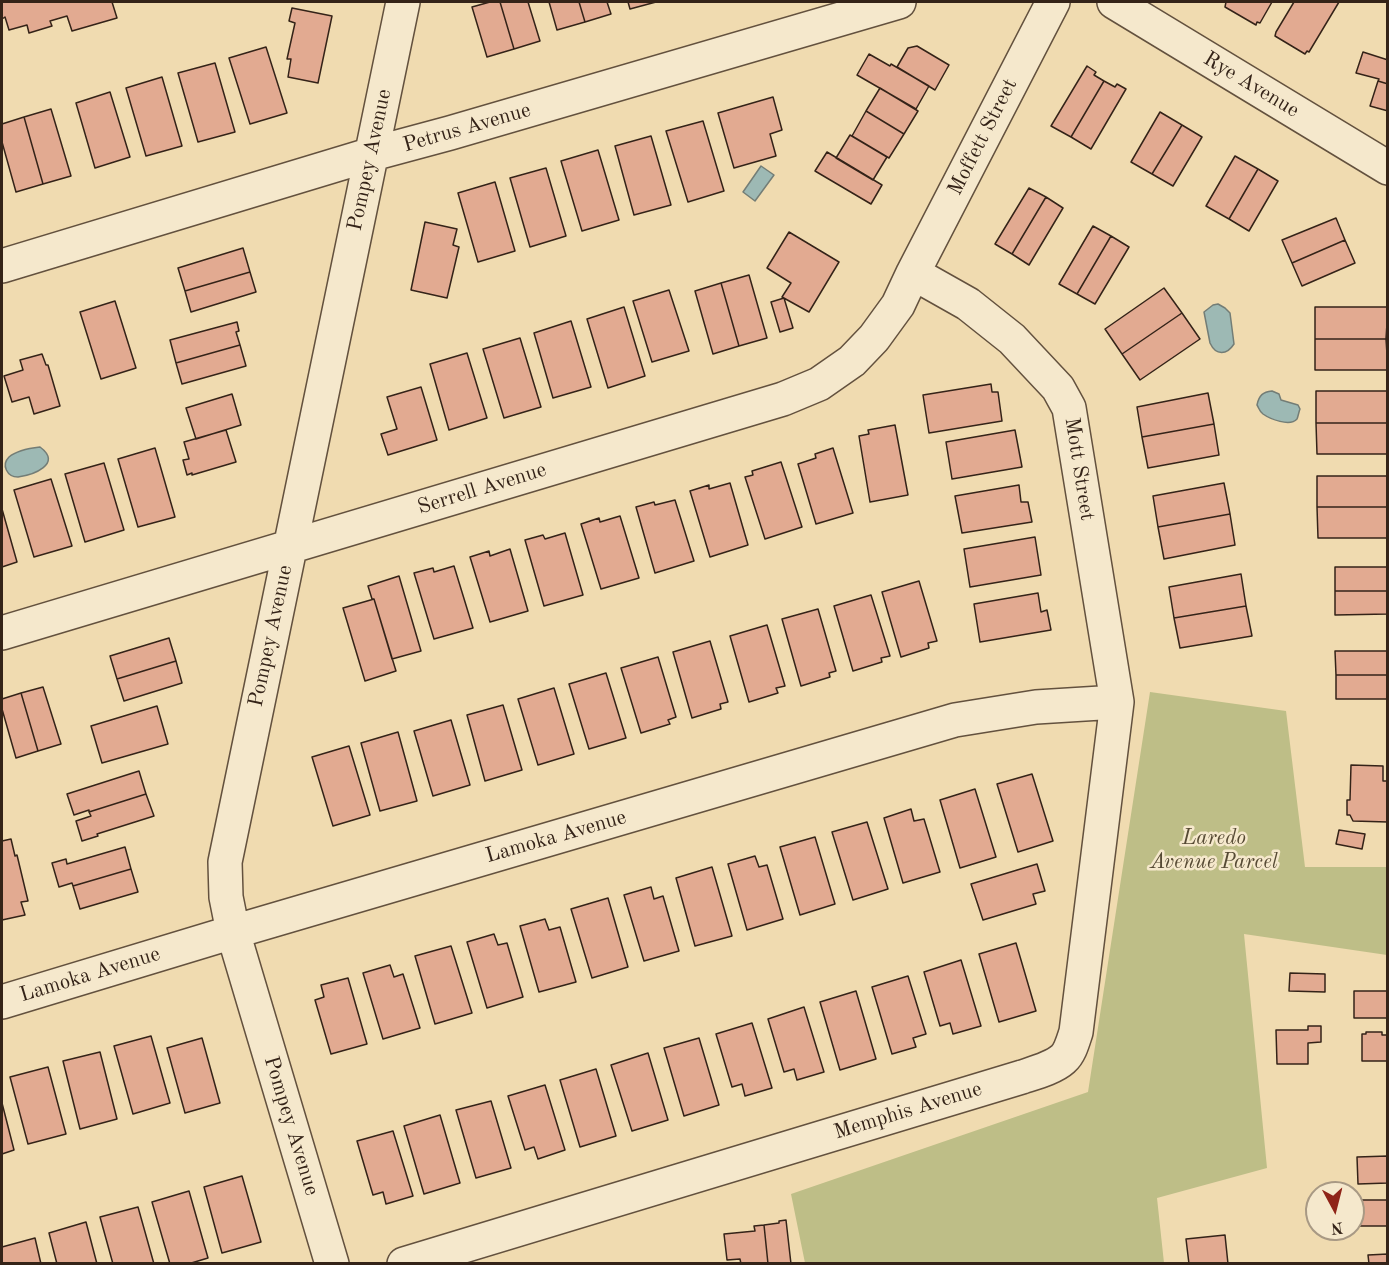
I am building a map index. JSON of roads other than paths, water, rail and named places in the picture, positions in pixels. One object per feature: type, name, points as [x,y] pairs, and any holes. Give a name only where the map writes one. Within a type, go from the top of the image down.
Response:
[{"type":"street","name":"Pompey Avenue","points":[[332,1263],[233,932],[226,897],[225,862],[403,2]]},
{"type":"street","name":"Moffett Street","points":[[913,273],[1053,2]]},
{"type":"street","name":"Rye Avenue","points":[[1114,2],[1388,168]]},
{"type":"street","name":"Petrus Avenue","points":[[2,266],[372,154],[892,3]]},
{"type":"street","name":"Serrell Avenue","points":[[2,633],[783,399],[819,384],[852,361],[874,338],[898,305],[913,273]]},
{"type":"street","name":"Mott Street","points":[[913,273],[968,304],[1012,339],[1058,388],[1069,408],[1117,702]]},
{"type":"street","name":"Lamoka Avenue","points":[[2,1002],[955,720],[1036,707],[1117,702]]},
{"type":"street","name":"Memphis Avenue","points":[[404,1263],[1022,1077],[1044,1070],[1064,1059],[1076,1032],[1117,702]]},
{"type":"water","points":[[761,166],[774,175],[755,201],[743,192]]},
{"type":"water","points":[[1218,304],[1230,313],[1234,344],[1222,353],[1215,350],[1210,343],[1204,312]]},
{"type":"water","points":[[1272,391],[1279,394],[1281,400],[1298,405],[1300,409],[1297,419],[1290,422],[1280,421],[1261,412],[1257,405],[1260,396]]},
{"type":"water","points":[[40,447],[48,459],[43,468],[18,477],[8,473],[5,464],[9,457],[20,451]]},
{"type":"park label","name":"Laredo Avenue Parcel","points":[[1214,850]]}]
